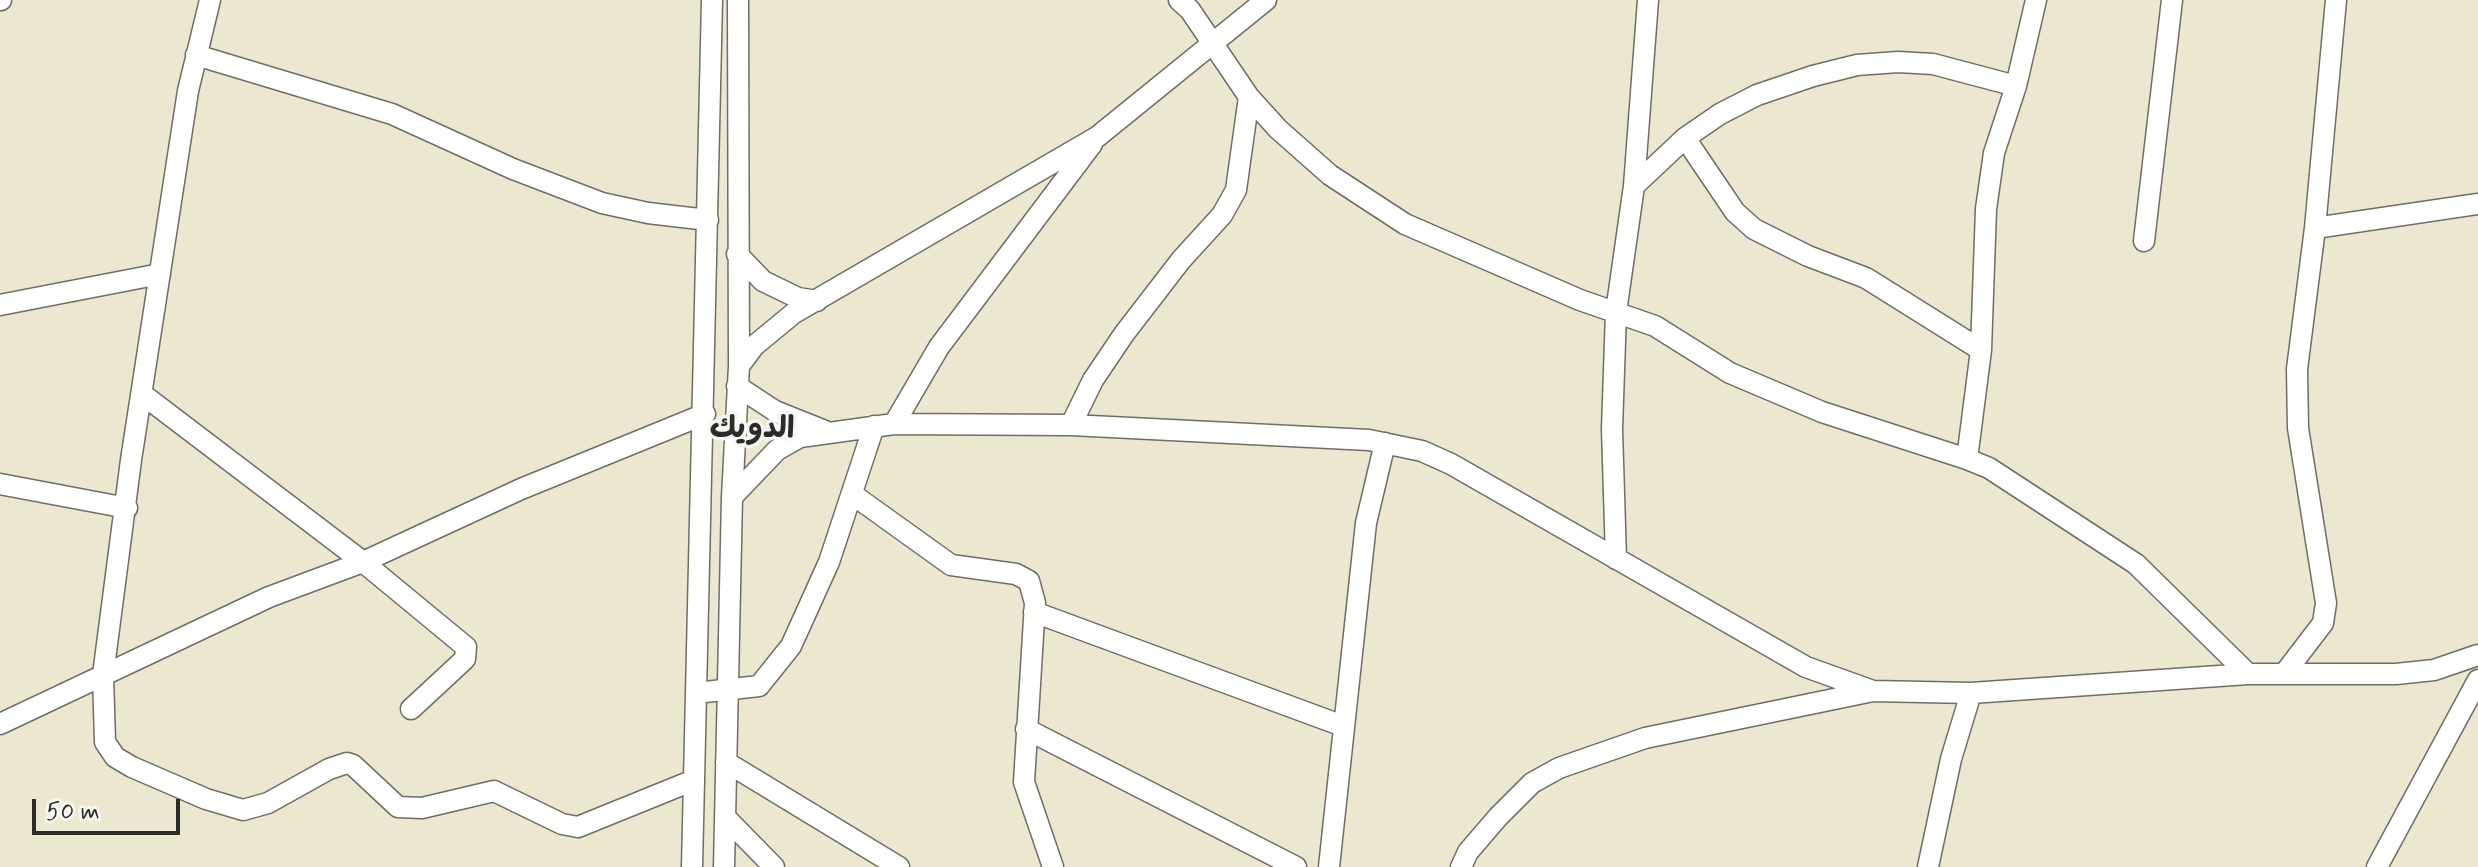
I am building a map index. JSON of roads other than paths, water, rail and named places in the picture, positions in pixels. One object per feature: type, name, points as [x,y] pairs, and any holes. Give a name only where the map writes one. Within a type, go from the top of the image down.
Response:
[{"type":"street","points":[[210,0],[196,55],[142,394],[103,675],[102,730],[105,742],[115,757],[206,799],[243,810],[268,803],[329,769],[347,763],[353,765],[398,807],[422,808],[494,791],[562,824],[578,827],[694,780]]},
{"type":"street","points":[[692,867],[705,414],[712,0]]},
{"type":"street","points":[[724,867],[732,497],[738,376],[738,0]]},
{"type":"street","points":[[1179,0],[1215,45],[1249,97],[1304,153],[1380,210],[1492,264],[1655,326],[1730,373],[1793,400],[1989,468],[2136,564],[2248,674]]},
{"type":"street","points":[[738,376],[773,328],[1097,137],[1215,45],[1266,0]]},
{"type":"street","points":[[1616,559],[1612,429],[1616,312],[1634,186],[1648,0]]},
{"type":"street","points":[[1967,459],[1981,350],[1986,209],[1994,153],[2016,86],[2036,0]]},
{"type":"street","points":[[2144,241],[2172,0]]},
{"type":"street","points":[[2284,674],[2323,623],[2326,603],[2298,428],[2297,369],[2315,228],[2336,0]]},
{"type":"street","points":[[196,55],[392,114],[525,175],[602,203],[708,220]]},
{"type":"street","points":[[1634,186],[1685,138],[1757,95],[1857,65],[1933,64],[2016,86]]},
{"type":"street","points":[[1071,425],[1093,380],[1124,334],[1231,202],[1243,156],[1249,97]]},
{"type":"street","points":[[696,693],[754,689],[764,683],[791,646],[825,574],[852,494],[884,425],[1097,137]]},
{"type":"street","points":[[1685,138],[1735,212],[1754,229],[1808,256],[1866,278],[1981,350]]},
{"type":"street","points":[[709,177],[737,180]]},
{"type":"street","points":[[2315,228],[2478,204]]},
{"type":"street","points":[[737,254],[763,281],[798,298],[817,301]]},
{"type":"street","points":[[0,305],[160,274]]},
{"type":"street","points":[[738,376],[775,411],[825,431]]},
{"type":"street","points":[[142,394],[363,562],[466,647],[465,659],[411,709]]},
{"type":"street","points":[[0,724],[269,597],[363,562],[521,489],[705,414]]},
{"type":"street","points":[[732,497],[777,450],[800,437],[825,431],[884,425],[1071,425],[1328,437],[1385,443],[1422,451],[1451,464],[1806,667],[1873,691]]},
{"type":"street","points":[[1329,867],[1366,523],[1385,443]]},
{"type":"street","points":[[0,484],[127,508]]},
{"type":"street","points":[[852,494],[951,565],[1025,578],[1035,603],[1024,782],[1053,867]]},
{"type":"street","points":[[1034,612],[1343,726]]},
{"type":"street","points":[[1461,867],[1468,852],[1532,783],[1559,768],[1645,738],[1873,691],[1971,693],[2248,674],[2434,670],[2478,655]]},
{"type":"street","points":[[2377,867],[2478,680]]},
{"type":"street","points":[[1928,867],[1951,759],[1971,693]]},
{"type":"street","points":[[1026,729],[1296,867]]},
{"type":"street","points":[[726,762],[899,867]]},
{"type":"street","points":[[725,817],[774,867]]},
{"type":"district","name":"الدويك","points":[[752,431]]}]
